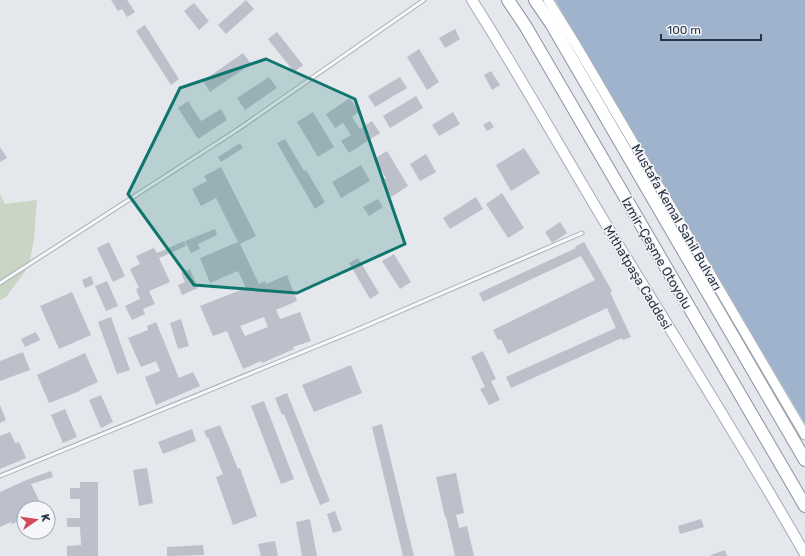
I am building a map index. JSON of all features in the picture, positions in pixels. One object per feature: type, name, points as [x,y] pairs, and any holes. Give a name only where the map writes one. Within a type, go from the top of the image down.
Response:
[{"type":"highway","name":"İzmir-Çeşme Otoyolu","points":[[508,0],[526,27],[805,506]]},
{"type":"highway","name":"İzmir-Çeşme Otoyolu","points":[[535,0],[552,25],[805,460]]},
{"type":"main road","name":"Mithatpaşa Caddesi","points":[[472,0],[497,39],[606,224],[757,470],[805,554]]},
{"type":"main road","name":"Mustafa Kemal Sahil Bulvarı","points":[[548,0],[576,45],[805,436]]},
{"type":"lane","points":[[0,282],[237,130],[424,0]]},
{"type":"lane","points":[[0,476],[361,328],[582,233]]},
{"type":"highlighted area","points":[[266,59],[355,99],[405,244],[297,293],[194,285],[128,194],[180,88]]},
{"type":"green space","points":[[0,194],[5,204],[37,200],[34,238],[29,266],[6,297],[0,300]]},
{"type":"water","points":[[555,0],[805,0],[805,424]]},
{"type":"building","points":[[111,0],[127,0],[135,12],[127,17],[122,9],[118,11]]},
{"type":"building","points":[[246,0],[254,9],[226,34],[218,25]]},
{"type":"building","points":[[194,3],[209,21],[199,30],[184,11]]},
{"type":"building","points":[[145,25],[179,79],[171,85],[136,31]]},
{"type":"building","points":[[455,29],[460,39],[445,48],[439,38]]},
{"type":"building","points":[[277,32],[303,65],[294,72],[268,39]]},
{"type":"building","points":[[419,49],[439,82],[427,90],[407,57]]},
{"type":"building","points":[[243,53],[251,64],[210,92],[203,81]]},
{"type":"building","points":[[491,71],[500,85],[492,90],[484,75]]},
{"type":"building","points":[[269,77],[277,88],[245,110],[237,98]]},
{"type":"building","points":[[400,77],[407,88],[375,107],[368,96]]},
{"type":"building","points":[[416,96],[423,108],[390,128],[383,116]]},
{"type":"building","points":[[350,98],[359,112],[352,117],[360,129],[372,121],[380,133],[349,153],[341,141],[351,135],[343,123],[335,128],[326,114]]},
{"type":"building","points":[[188,101],[201,121],[221,109],[227,120],[198,139],[178,108]]},
{"type":"building","points":[[313,112],[334,147],[318,157],[297,122]]},
{"type":"building","points":[[453,112],[460,124],[439,136],[432,125]]},
{"type":"building","points":[[490,121],[494,127],[487,131],[483,125]]},
{"type":"building","points":[[285,139],[325,202],[315,209],[277,143]]},
{"type":"building","points":[[240,143],[243,148],[221,162],[218,157]]},
{"type":"building","points":[[0,147],[7,158],[0,162]]},
{"type":"building","points":[[524,148],[540,173],[511,191],[496,165]]},
{"type":"building","points":[[387,151],[408,186],[391,197],[381,181],[386,178],[374,159]]},
{"type":"building","points":[[426,154],[436,172],[420,181],[410,164]]},
{"type":"building","points":[[361,165],[370,181],[341,198],[332,182]]},
{"type":"building","points":[[221,167],[256,236],[240,244],[259,284],[265,281],[266,284],[287,275],[297,301],[276,310],[280,319],[300,312],[311,341],[293,347],[294,349],[262,363],[261,361],[243,369],[227,331],[213,336],[200,306],[246,288],[238,271],[210,283],[200,258],[238,242],[216,198],[201,206],[192,189],[207,181],[204,176]],"holes":[[[264,317],[268,327],[245,336],[240,326]]]},
{"type":"building","points":[[502,193],[524,228],[508,238],[486,204]]},
{"type":"building","points":[[476,197],[483,209],[450,229],[443,218]]},
{"type":"building","points":[[378,199],[383,207],[369,216],[363,207]]},
{"type":"building","points":[[560,222],[567,233],[552,243],[545,232]]},
{"type":"building","points":[[215,229],[217,235],[198,244],[200,249],[191,253],[185,241]]},
{"type":"building","points":[[184,241],[186,246],[159,258],[170,282],[149,291],[155,304],[143,309],[145,314],[132,320],[125,306],[140,299],[136,289],[139,288],[130,269],[140,264],[136,256],[154,248],[157,253]]},
{"type":"building","points":[[109,242],[125,276],[113,282],[97,248]]},
{"type":"building","points":[[584,242],[612,291],[610,292],[631,337],[623,340],[622,338],[511,388],[506,377],[616,328],[607,308],[508,354],[501,339],[498,340],[493,330],[595,280],[581,256],[483,302],[479,293],[576,248],[575,247]]},
{"type":"building","points":[[394,254],[411,282],[400,289],[382,261]]},
{"type":"building","points":[[358,258],[379,293],[370,299],[349,263]]},
{"type":"building","points":[[190,269],[198,288],[182,295],[178,285],[185,282],[181,273]]},
{"type":"building","points":[[91,276],[94,284],[85,288],[82,280]]},
{"type":"building","points":[[107,281],[118,306],[106,311],[95,286]]},
{"type":"building","points":[[72,292],[91,335],[59,349],[40,306]]},
{"type":"building","points":[[111,317],[130,370],[117,374],[98,322]]},
{"type":"building","points":[[181,319],[189,346],[178,349],[170,323]]},
{"type":"building","points":[[156,322],[179,378],[193,372],[200,386],[156,405],[145,377],[160,371],[156,361],[141,367],[128,338],[148,330],[147,326]]},
{"type":"building","points":[[36,332],[40,340],[25,347],[21,339]]},
{"type":"building","points":[[483,351],[496,379],[491,381],[500,400],[489,405],[480,389],[485,387],[471,357]]},
{"type":"building","points":[[23,352],[30,370],[0,381],[0,361]]},
{"type":"building","points":[[85,353],[98,382],[49,403],[37,375]]},
{"type":"building","points":[[351,365],[362,393],[314,412],[302,385]]},
{"type":"building","points":[[287,393],[330,501],[320,505],[284,414],[282,415],[275,398]]},
{"type":"building","points":[[101,395],[113,422],[101,428],[89,400]]},
{"type":"building","points":[[264,401],[294,479],[281,484],[251,406]]},
{"type":"building","points":[[0,405],[6,420],[0,423]]},
{"type":"building","points":[[65,409],[77,437],[63,443],[51,415]]},
{"type":"building","points":[[382,424],[414,556],[403,556],[372,427]]},
{"type":"building","points":[[220,425],[238,469],[240,468],[257,516],[233,525],[216,477],[223,474],[208,437],[207,438],[204,431]]},
{"type":"building","points":[[192,429],[196,441],[163,454],[158,442]]},
{"type":"building","points":[[10,432],[15,443],[19,442],[26,458],[0,469],[0,436]]},
{"type":"building","points":[[147,468],[153,503],[139,506],[133,470]]},
{"type":"building","points":[[51,471],[53,477],[31,484],[39,500],[16,500],[16,522],[12,524],[11,522],[0,527],[0,492]]},
{"type":"building","points":[[456,473],[464,513],[456,515],[459,528],[467,526],[474,556],[455,556],[436,477]]},
{"type":"building","points":[[80,482],[98,482],[98,556],[67,556],[67,546],[81,545],[80,527],[67,527],[67,518],[80,518],[80,499],[70,499],[70,488],[80,488]]},
{"type":"building","points":[[335,511],[342,530],[333,533],[327,514]]},
{"type":"building","points":[[310,519],[317,556],[302,556],[296,522]]},
{"type":"building","points":[[701,519],[704,527],[680,534],[678,526]]},
{"type":"building","points":[[275,541],[278,556],[261,556],[258,544]]},
{"type":"building","points":[[203,545],[204,555],[167,556],[167,547]]},
{"type":"building","points":[[725,550],[727,556],[711,556],[711,555]]}]
